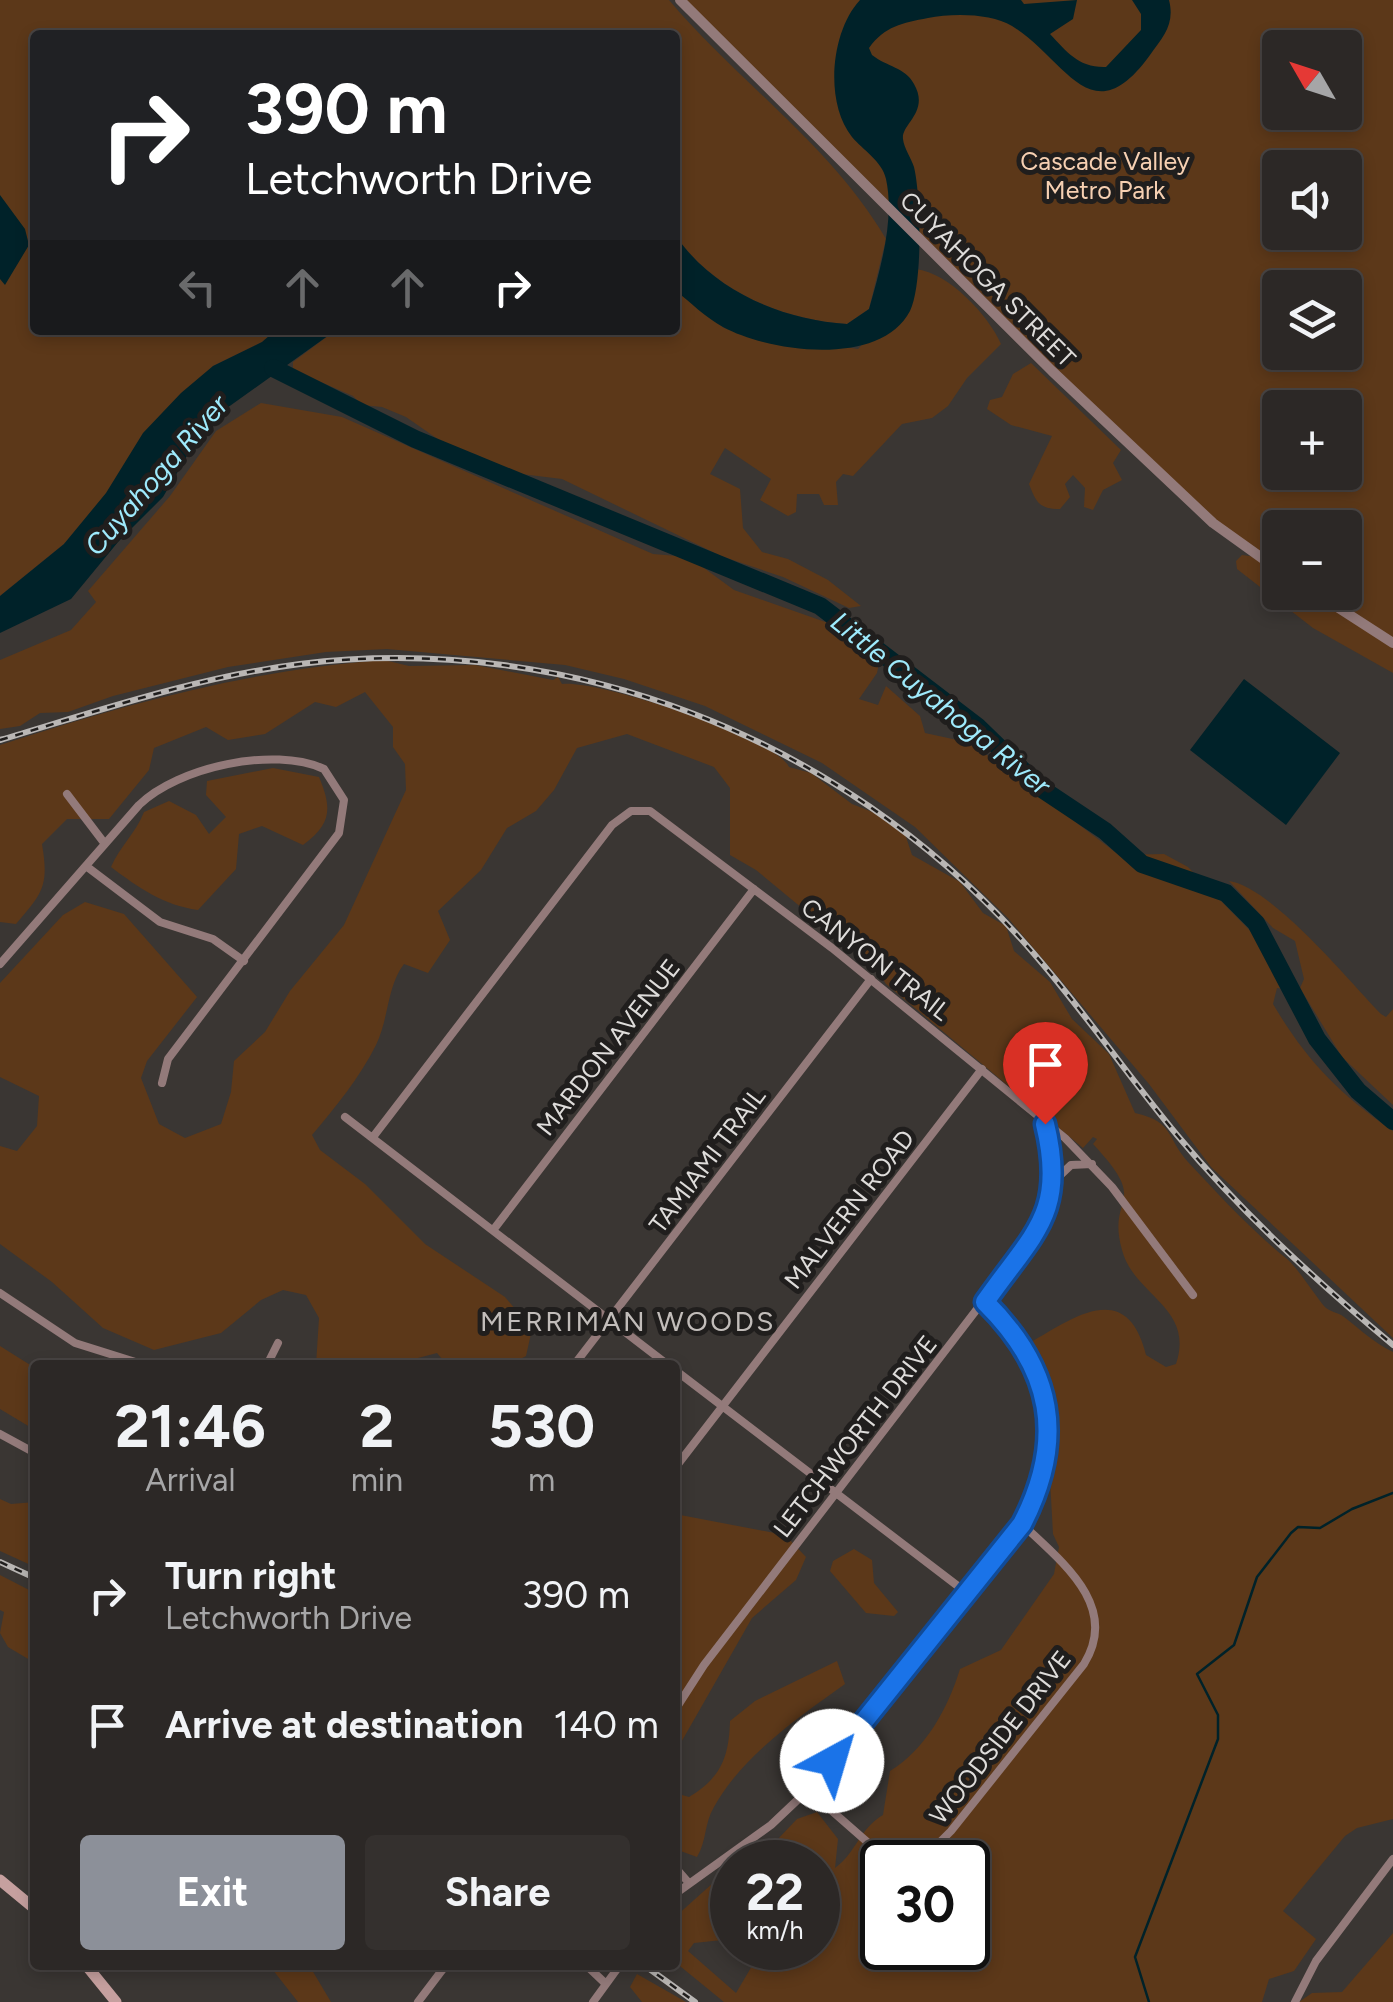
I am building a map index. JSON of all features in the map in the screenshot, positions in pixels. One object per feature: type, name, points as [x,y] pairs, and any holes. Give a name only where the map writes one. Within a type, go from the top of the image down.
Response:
[{"type":"main road","points":[[0,1880],[30,1905]]},
{"type":"main road","points":[[90,1970],[116,2002]]},
{"type":"street","name":"CUYAHOGA STREET","points":[[680,0],[926,246],[1213,523],[1262,558]]},
{"type":"street","points":[[1342,610],[1393,643]]},
{"type":"street","points":[[0,964],[150,795],[175,778],[199,769],[302,761],[324,769],[340,788],[344,812],[338,833],[168,1060],[162,1084]]},
{"type":"street","points":[[67,794],[104,844]]},
{"type":"street","name":"CANYON TRAIL","points":[[373,1137],[624,815],[641,810],[657,814],[871,979],[1092,1164],[1192,1294]]},
{"type":"street","points":[[86,866],[147,914],[219,942],[244,961]]},
{"type":"street","name":"MARDON AVENUE","points":[[494,1229],[754,889]]},
{"type":"street","name":"TAMIAMI TRAIL","points":[[578,1360],[871,979]]},
{"type":"street","name":"MALVERN ROAD","points":[[680,1461],[982,1069]]},
{"type":"street","points":[[345,1117],[661,1360]]},
{"type":"street","name":"LETCHWORTH DRIVE","points":[[680,1703],[1040,1226],[1054,1181],[1045,1124]]},
{"type":"street","name":"LETCHWORTH DRIVE","points":[[1054,1181],[1071,1165],[1092,1164]]},
{"type":"street","points":[[0,1293],[75,1343],[128,1360]]},
{"type":"street","points":[[680,1889],[753,1839],[808,1790],[1022,1524],[1046,1470],[1048,1411],[1021,1345],[985,1302]]},
{"type":"street","points":[[270,1360],[278,1343]]},
{"type":"street","points":[[680,1374],[967,1593]]},
{"type":"street","points":[[0,1434],[30,1451]]},
{"type":"street","name":"WOODSIDE DRIVE","points":[[808,1790],[874,1850],[888,1856],[922,1855],[952,1832],[1095,1645],[1097,1616],[1088,1592],[1022,1524]]},
{"type":"street","points":[[1295,2002],[1316,1962],[1393,1859]]},
{"type":"street","points":[[680,1873],[688,1882]]},
{"type":"street","points":[[418,2002],[442,1970]]},
{"type":"street","points":[[591,1970],[606,1984]]},
{"type":"street","points":[[593,2002],[616,1970]]},
{"type":"green space","points":[[0,0],[669,0],[812,144],[864,205],[886,239],[869,309],[847,324],[797,316],[750,299],[691,255],[680,241],[680,30],[30,30],[30,335],[270,335],[213,366],[64,544],[0,596]]},
{"type":"green space","name":"Cascade Valley Metro Park","points":[[680,0],[1393,0],[1393,673],[1313,628],[1290,610],[1362,610],[1362,510],[1262,510],[1262,588],[1237,569],[1236,561],[1242,555],[1257,557],[1213,523]]},
{"type":"green space","points":[[916,269],[941,278],[966,297],[1001,344],[967,378],[948,406],[932,418],[902,424],[853,476],[843,474],[836,482],[838,505],[824,505],[819,494],[797,494],[796,512],[788,516],[760,500],[771,479],[725,448],[710,474],[740,489],[743,528],[762,552],[788,559],[828,580],[861,606],[849,608],[783,577],[721,556],[562,479],[513,473],[475,454],[455,451],[406,417],[382,407],[362,405],[353,396],[293,370],[293,362],[329,335],[680,335],[680,294],[724,328],[858,349],[916,286]]},
{"type":"green space","points":[[1031,363],[1121,450],[1113,463],[1122,480],[1103,490],[1093,510],[1084,507],[1085,488],[1073,475],[1065,484],[1070,497],[1060,509],[1039,503],[1029,484],[1052,436],[1011,425],[987,409],[990,400],[1002,397],[1013,374]]},
{"type":"green space","points":[[261,403],[342,417],[653,554],[689,557],[734,590],[831,624],[880,658],[877,673],[859,699],[878,705],[886,686],[920,716],[925,733],[971,743],[1119,855],[1164,854],[1188,867],[1262,943],[1285,989],[1277,988],[1273,1004],[1311,1059],[1340,1089],[1393,1131],[1393,1338],[1211,1167],[1149,1084],[1008,918],[915,827],[822,763],[705,706],[624,679],[565,665],[387,649],[326,652],[228,667],[113,696],[68,712],[40,713],[20,726],[0,729],[0,660],[71,630],[96,602],[88,591],[170,496],[216,431]]},
{"type":"green space","points":[[384,660],[409,666],[475,665],[553,680],[558,677],[562,684],[645,700],[720,726],[777,755],[789,767],[811,773],[852,804],[880,815],[905,834],[912,855],[960,882],[983,913],[1006,926],[1014,951],[1050,982],[1072,1019],[1109,1054],[1135,1113],[1164,1126],[1188,1162],[1291,1263],[1326,1308],[1393,1352],[1393,1819],[1357,1828],[1345,1836],[1283,1911],[1316,1939],[1294,1971],[1269,1979],[1262,2002],[724,2002],[680,1966],[680,1913],[710,1886],[710,1941],[694,1943],[688,1951],[736,1993],[750,1970],[840,1970],[840,1864],[875,1820],[883,1815],[890,1771],[914,1751],[934,1726],[960,1669],[1001,1650],[1054,1574],[1059,1547],[1053,1534],[1050,1479],[1059,1417],[1028,1344],[1097,1310],[1126,1317],[1137,1331],[1146,1355],[1166,1367],[1176,1364],[1180,1345],[1170,1315],[1138,1279],[1122,1250],[1119,1218],[1124,1190],[1111,1164],[1093,1144],[1097,1139],[1093,1137],[1083,1148],[886,984],[877,970],[756,870],[730,855],[730,788],[714,767],[627,734],[577,748],[554,790],[536,811],[507,828],[481,870],[438,911],[450,940],[428,973],[404,964],[394,982],[370,1057],[312,1135],[320,1150],[365,1184],[425,1244],[505,1297],[532,1329],[526,1356],[518,1360],[443,1360],[437,1353],[410,1360],[316,1360],[319,1318],[306,1295],[283,1290],[261,1300],[221,1333],[154,1350],[103,1328],[52,1282],[0,1244],[0,1146],[17,1151],[37,1126],[39,1096],[0,1077],[0,983],[63,915],[85,902],[124,914],[197,997],[147,1061],[141,1078],[159,1124],[185,1138],[221,1124],[231,1092],[234,1061],[265,1032],[290,991],[344,925],[406,790],[405,764],[393,747],[393,727],[365,692],[336,707],[315,702],[265,734],[228,740],[206,727],[154,748],[149,770],[109,819],[67,819],[42,844],[44,880],[32,904],[16,924],[0,922],[0,745],[95,715],[237,680]]},
{"type":"green space","points":[[273,768],[319,777],[327,807],[320,830],[303,845],[262,826],[239,834],[236,869],[198,910],[152,894],[111,867],[144,812],[169,801],[196,815],[209,834],[226,817],[206,795],[207,781]]},
{"type":"green space","points":[[1229,881],[1247,887],[1288,917],[1381,1014],[1386,1017],[1393,1009],[1393,1105],[1342,1057],[1300,988],[1304,979],[1295,941],[1273,928]]},
{"type":"green space","points":[[0,1346],[30,1365],[30,1427],[0,1409]]},
{"type":"green space","points":[[0,1499],[11,1504],[30,1502],[30,1565],[0,1551]]},
{"type":"green space","points":[[680,1515],[785,1535],[806,1557],[796,1580],[752,1618],[680,1744]]},
{"type":"green space","points":[[854,1549],[872,1560],[874,1583],[898,1612],[894,1616],[866,1613],[830,1571],[833,1561]]},
{"type":"green space","points":[[0,1575],[30,1590],[30,1660],[8,1647],[0,1633],[4,1612],[0,1610]]},
{"type":"green space","points":[[837,1661],[845,1684],[773,1739],[740,1771],[711,1813],[697,1857],[680,1851],[680,1794],[689,1797],[716,1774],[728,1745],[730,1721],[755,1701]]},
{"type":"green space","points":[[817,1812],[838,1839],[777,1840],[797,1819]]},
{"type":"green space","points":[[1393,1933],[1393,2002],[1299,2002],[1312,1993],[1342,1992]]},
{"type":"green space","points":[[273,1970],[312,1970],[331,2002],[298,2002]]},
{"type":"green space","points":[[637,1974],[686,2002],[642,2002],[630,1987]]},
{"type":"water","points":[[860,0],[1021,0],[1024,4],[1077,0],[1073,19],[1050,34],[1074,58],[1097,67],[1106,67],[1141,30],[1141,14],[1132,0],[1169,0],[1171,16],[1164,36],[1150,55],[1129,79],[1111,90],[1095,91],[1079,84],[1031,40],[1012,26],[993,19],[938,16],[902,24],[881,35],[869,48],[872,55],[906,74],[914,84],[919,102],[903,139],[914,167],[919,218],[919,261],[910,311],[896,329],[851,348],[824,350],[768,343],[717,323],[680,294],[680,241],[709,272],[773,308],[847,324],[869,309],[882,262],[888,195],[881,167],[852,137],[837,105],[837,48],[850,13]]},
{"type":"water","points":[[0,195],[25,229],[29,245],[5,285],[0,279]]},
{"type":"water","name":"Cuyahoga River","points":[[270,335],[329,335],[206,423],[163,497],[118,542],[71,599],[0,633],[0,596],[64,544],[106,493],[143,433],[213,366]]},
{"type":"water","points":[[1244,679],[1340,753],[1286,825],[1190,750]]},
{"type":"waterway","name":"Little Cuyahoga River","points":[[273,368],[415,439],[820,606],[978,727],[1042,789],[1105,831],[1142,864],[1226,893],[1256,923],[1317,1039],[1358,1091],[1393,1121]]},
{"type":"waterway","points":[[1149,2002],[1135,1957],[1218,1739],[1218,1715],[1197,1674],[1234,1645],[1257,1577],[1291,1533],[1298,1527],[1320,1528],[1352,1509],[1393,1493]]},
{"type":"railway","points":[[0,740],[223,677],[300,664],[401,658],[501,665],[599,684],[694,714],[784,755],[870,807],[949,868],[1042,963],[1177,1135],[1227,1192],[1308,1271],[1393,1345]]},
{"type":"railway","points":[[0,1562],[30,1576]]},
{"type":"railway","points":[[651,1970],[695,2002]]},
{"type":"district","name":"MERRIMAN WOODS","points":[[628,1321]]},
{"type":"route","points":[[832,1761],[1022,1524],[1046,1470],[1046,1400],[1008,1324],[985,1302],[1036,1233],[1049,1206],[1054,1181],[1045,1124]]}]
